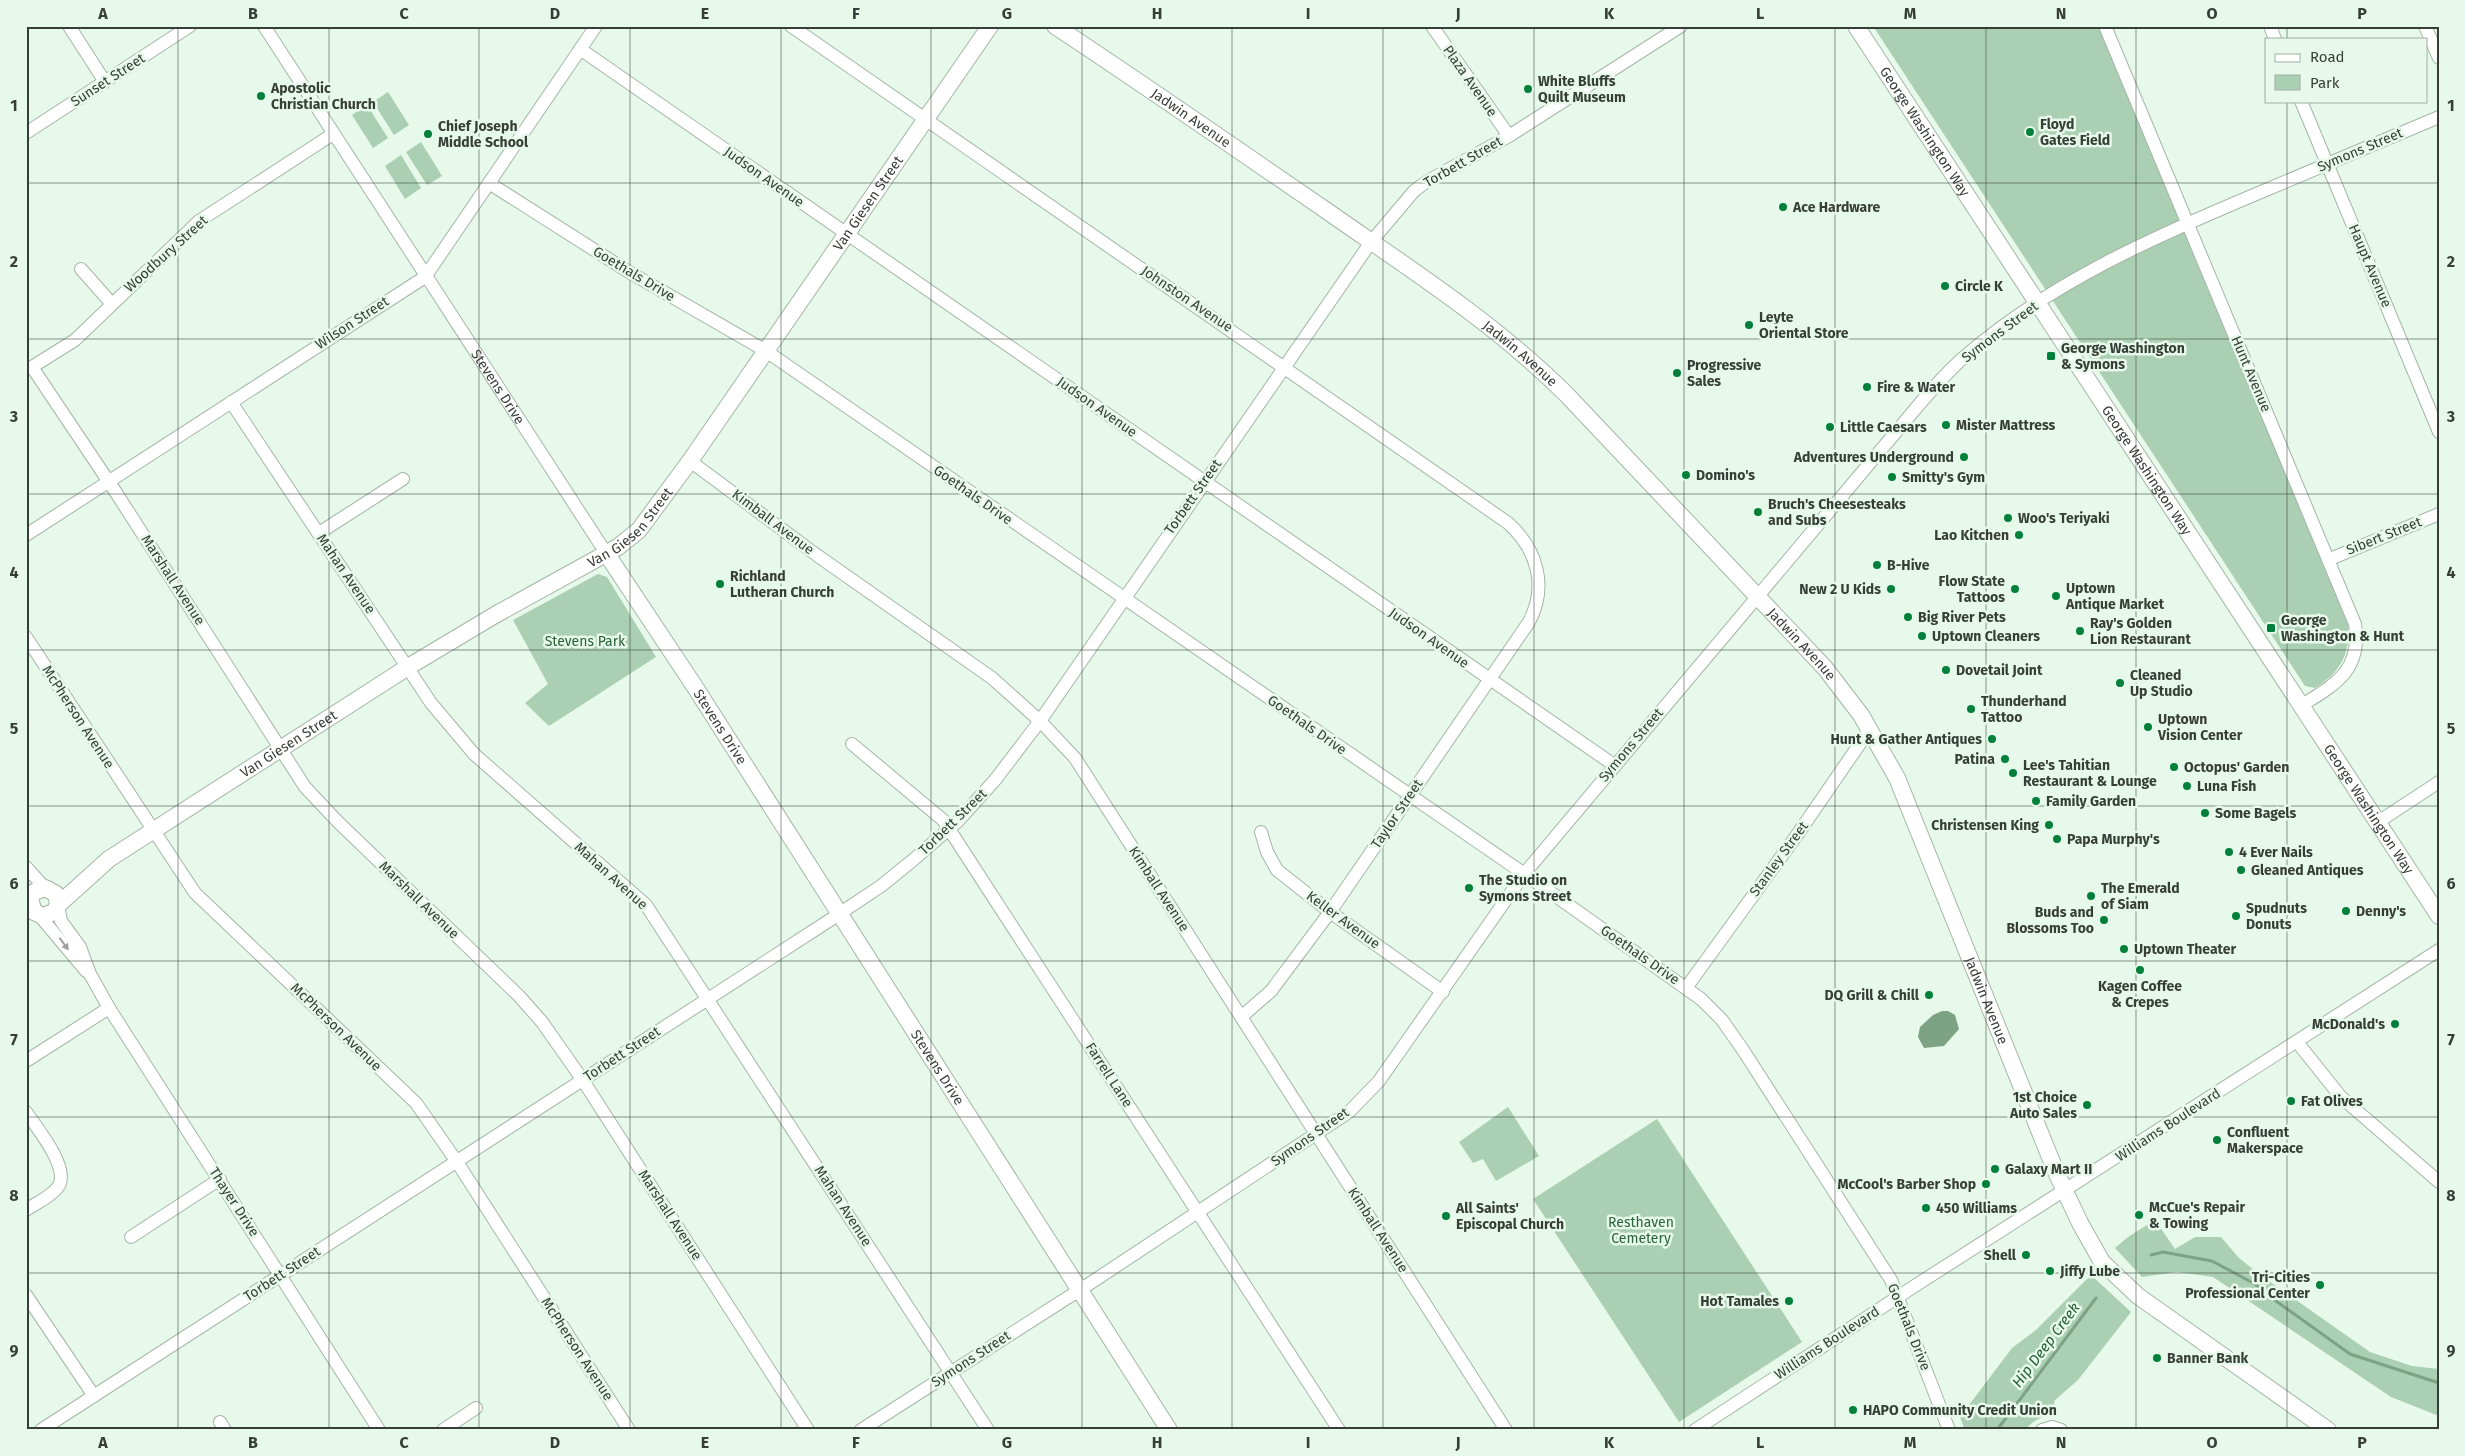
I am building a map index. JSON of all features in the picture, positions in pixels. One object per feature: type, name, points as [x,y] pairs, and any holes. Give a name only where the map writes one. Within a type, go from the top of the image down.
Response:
[{"type":"main road","name":"Van Giesen Street","points":[[58,905],[109,859],[408,667],[495,615],[606,553],[626,541],[638,530],[690,461],[990,26]]},
{"type":"main road","name":"Jadwin Avenue","points":[[1055,26],[1416,272],[1507,341],[1550,378],[1825,668],[1870,728],[1905,798],[2065,1191],[2097,1254],[2121,1282],[2328,1430]]},
{"type":"main road","name":"George Washington Way","points":[[1856,26],[2439,916]]},
{"type":"main road","name":"Stevens Drive","points":[[606,553],[695,687],[1169,1430]]},
{"type":"main road","name":"Van Giesen Street","points":[[45,888],[69,881],[90,863],[109,859]]},
{"type":"main road","points":[[45,888],[56,894],[58,905],[51,914],[32,917],[32,908],[28,896],[37,890],[45,888]]},
{"type":"street","points":[[69,26],[105,82]]},
{"type":"street","name":"Sunset Street","points":[[26,133],[190,26]]},
{"type":"street","name":"Stevens Drive","points":[[264,26],[424,276],[606,553]]},
{"type":"street","name":"Wilson Street","points":[[26,535],[424,276],[596,26]]},
{"type":"street","name":"Johnston Avenue","points":[[792,26],[925,120],[1286,367],[1512,526],[1524,538],[1533,554],[1538,572],[1537,601]]},
{"type":"street","name":"Plaza Avenue","points":[[1432,26],[1509,136]]},
{"type":"street","name":"Torbett Street","points":[[41,1430],[839,914],[881,886],[950,829],[995,780],[1040,721],[1204,481],[1286,367],[1371,242],[1414,191],[1447,168],[1509,136],[1682,26]]},
{"type":"street","name":"Hunt Avenue","points":[[2105,26],[2186,223],[2330,559],[2355,624],[2356,647],[2349,668],[2342,679],[2302,706]]},
{"type":"street","points":[[2270,26],[2275,38]]},
{"type":"street","points":[[2426,26],[2439,58]]},
{"type":"street","name":"Judson Avenue","points":[[580,50],[1614,765]]},
{"type":"street","name":"Haupt Avenue","points":[[2301,102],[2439,432]]},
{"type":"street","name":"Symons Street","points":[[861,1430],[1080,1290],[1349,1112],[1380,1081],[1524,874],[1938,383],[1984,341],[2037,304],[2118,254],[2186,223],[2439,117]]},
{"type":"street","name":"Woodbury Street","points":[[32,367],[75,340],[198,221],[333,134]]},
{"type":"street","name":"Goethals Drive","points":[[489,183],[629,272],[766,352],[1524,874],[1686,988],[1713,1010],[1737,1040],[1899,1296],[1949,1430]]},
{"type":"street","points":[[81,269],[112,304]]},
{"type":"street","name":"Marshall Avenue","points":[[32,367],[282,748],[305,787],[338,822],[519,996],[542,1022],[582,1079],[808,1430]]},
{"type":"street","name":"Mahan Avenue","points":[[232,402],[431,704],[474,754],[646,905],[988,1430]]},
{"type":"street","name":"Kimball Avenue","points":[[690,461],[818,556],[992,678],[1040,721],[1074,758],[1506,1430]]},
{"type":"street","points":[[319,533],[403,478]]},
{"type":"street","name":"Sibert Street","points":[[2330,559],[2439,514]]},
{"type":"street","name":"Taylor Street","points":[[1241,1017],[1270,991],[1330,912],[1488,679],[1529,622],[1537,601]]},
{"type":"street","name":"McPherson Avenue","points":[[26,637],[195,893],[416,1103],[457,1162],[629,1430]]},
{"type":"street","name":"Stanley Street","points":[[1686,988],[1797,835],[1870,728]]},
{"type":"street","name":"Farrell Lane","points":[[852,744],[943,820],[950,829],[1339,1430]]},
{"type":"street","points":[[2378,822],[2439,782]]},
{"type":"street","name":"Keller Avenue","points":[[1262,832],[1267,852],[1277,870],[1330,912],[1443,992]]},
{"type":"street","points":[[26,867],[45,888]]},
{"type":"street","name":"Thayer Drive","points":[[58,905],[61,921],[80,947],[90,974],[109,1008],[379,1430]]},
{"type":"street","name":"Thayer Drive","points":[[32,917],[58,935],[80,966],[90,974]]},
{"type":"street","name":"Williams Boulevard","points":[[1695,1430],[1899,1296],[2439,950]]},
{"type":"street","points":[[26,1060],[109,1008]]},
{"type":"street","points":[[2296,1042],[2341,1097],[2439,1182]]},
{"type":"street","points":[[26,1112],[60,1165],[62,1175],[57,1189],[26,1210]]},
{"type":"street","points":[[131,1237],[220,1180]]},
{"type":"street","points":[[26,1295],[94,1396]]},
{"type":"street","points":[[443,1430],[476,1408]]},
{"type":"street","points":[[2042,1430],[2049,1427],[2061,1430]]},
{"type":"green space","points":[[1873,26],[2098,26],[2348,624],[2347,644],[2342,661],[2324,682],[2315,688],[2305,686]]},
{"type":"green space","points":[[388,92],[409,125],[394,135],[373,102]]},
{"type":"green space","points":[[367,105],[388,138],[373,148],[352,115]]},
{"type":"green space","points":[[421,142],[442,176],[427,185],[406,152]]},
{"type":"green space","points":[[401,155],[421,188],[405,199],[385,166]]},
{"type":"green space","name":"Stevens Park","points":[[598,574],[607,577],[656,657],[549,726],[525,703],[548,684],[513,620]]},
{"type":"green space","points":[[1508,1107],[1539,1156],[1496,1181],[1483,1159],[1473,1163],[1459,1142]]},
{"type":"green space","name":"Resthaven Cemetery","points":[[1657,1119],[1802,1342],[1679,1422],[1533,1199]]},
{"type":"green space","points":[[2155,1220],[2175,1249],[2195,1237],[2221,1237],[2238,1257],[2259,1274],[2370,1352],[2412,1366],[2439,1369],[2439,1416],[2391,1397],[2213,1277],[2177,1272],[2142,1277],[2115,1248],[2128,1237]]},
{"type":"green space","points":[[2091,1275],[2131,1312],[2078,1380],[2055,1400],[2056,1415],[2039,1419],[2025,1430],[1965,1430],[1960,1417],[2012,1348],[2036,1330]]},
{"type":"shaded area","points":[[1942,1011],[1948,1011],[1955,1015],[1959,1029],[1944,1046],[1924,1048],[1918,1037],[1920,1027],[1933,1015]]},
{"type":"waterway","name":"Hip Deep Creek","points":[[2151,1255],[2163,1252],[2212,1261],[2255,1284],[2350,1354],[2439,1383]]},
{"type":"waterway","name":"Hip Deep Creek","points":[[1997,1430],[2096,1298]]},
{"type":"place","name":"White Bluffs Quilt Museum","points":[[1528,89]]},
{"type":"place","name":"Apostolic Christian Church","points":[[261,96]]},
{"type":"place","name":"Floyd Gates Field","points":[[2030,132]]},
{"type":"place","name":"Chief Joseph Middle School","points":[[428,134]]},
{"type":"place","name":"Ace Hardware","points":[[1783,207]]},
{"type":"place","name":"Circle K","points":[[1945,286]]},
{"type":"place","name":"Leyte Oriental Store","points":[[1749,325]]},
{"type":"place","name":"George Washington & Symons","points":[[2051,356]]},
{"type":"place","name":"Progressive Sales","points":[[1677,373]]},
{"type":"place","name":"Fire & Water","points":[[1867,387]]},
{"type":"place","name":"Mister Mattress","points":[[1946,425]]},
{"type":"place","name":"Little Caesars","points":[[1830,427]]},
{"type":"place","name":"Adventures Underground","points":[[1964,457]]},
{"type":"place","name":"Domino's","points":[[1686,475]]},
{"type":"place","name":"Smitty's Gym","points":[[1892,477]]},
{"type":"place","name":"Bruch's Cheesesteaks and Subs","points":[[1758,512]]},
{"type":"place","name":"Woo's Teriyaki","points":[[2008,518]]},
{"type":"place","name":"Lao Kitchen","points":[[2019,535]]},
{"type":"place","name":"B-Hive","points":[[1877,565]]},
{"type":"place","name":"Richland Lutheran Church","points":[[720,584]]},
{"type":"place","name":"New 2 U Kids","points":[[1891,589]]},
{"type":"place","name":"Flow State Tattoos","points":[[2015,589]]},
{"type":"place","name":"Uptown Antique Market","points":[[2056,596]]},
{"type":"place","name":"Big River Pets","points":[[1908,617]]},
{"type":"place","name":"George Washington & Hunt","points":[[2271,628]]},
{"type":"place","name":"Ray's Golden Lion Restaurant","points":[[2080,631]]},
{"type":"place","name":"Uptown Cleaners","points":[[1922,636]]},
{"type":"place","name":"Dovetail Joint","points":[[1946,670]]},
{"type":"place","name":"Cleaned Up Studio","points":[[2120,683]]},
{"type":"place","name":"Thunderhand Tattoo","points":[[1971,709]]},
{"type":"place","name":"Uptown Vision Center","points":[[2148,727]]},
{"type":"place","name":"Hunt & Gather Antiques","points":[[1992,739]]},
{"type":"place","name":"Patina","points":[[2005,759]]},
{"type":"place","name":"Octopus' Garden","points":[[2174,767]]},
{"type":"place","name":"Lee's Tahitian Restaurant & Lounge","points":[[2013,773]]},
{"type":"place","name":"Luna Fish","points":[[2187,786]]},
{"type":"place","name":"Family Garden","points":[[2036,801]]},
{"type":"place","name":"Some Bagels","points":[[2205,813]]},
{"type":"place","name":"Christensen King","points":[[2049,825]]},
{"type":"place","name":"Papa Murphy's","points":[[2057,839]]},
{"type":"place","name":"4 Ever Nails","points":[[2229,852]]},
{"type":"place","name":"Gleaned Antiques","points":[[2241,870]]},
{"type":"place","name":"The Studio on Symons Street","points":[[1469,888]]},
{"type":"place","name":"The Emerald of Siam","points":[[2091,896]]},
{"type":"place","name":"Denny's","points":[[2346,911]]},
{"type":"place","name":"Spudnuts Donuts","points":[[2236,916]]},
{"type":"place","name":"Buds and Blossoms Too","points":[[2104,920]]},
{"type":"place","name":"Uptown Theater","points":[[2124,949]]},
{"type":"place","name":"Kagen Coffee & Crepes","points":[[2140,970]]},
{"type":"place","name":"DQ Grill & Chill","points":[[1929,995]]},
{"type":"place","name":"McDonald's","points":[[2395,1024]]},
{"type":"place","name":"Fat Olives","points":[[2291,1101]]},
{"type":"place","name":"1st Choice Auto Sales","points":[[2087,1105]]},
{"type":"place","name":"Confluent Makerspace","points":[[2217,1140]]},
{"type":"place","name":"Galaxy Mart II","points":[[1995,1169]]},
{"type":"place","name":"McCool's Barber Shop","points":[[1986,1184]]},
{"type":"place","name":"450 Williams","points":[[1926,1208]]},
{"type":"place","name":"McCue's Repair & Towing","points":[[2139,1215]]},
{"type":"place","name":"All Saints' Episcopal Church","points":[[1446,1216]]},
{"type":"place","name":"Shell","points":[[2026,1255]]},
{"type":"place","name":"Jiffy Lube","points":[[2050,1271]]},
{"type":"place","name":"Tri-Cities Professional Center","points":[[2320,1285]]},
{"type":"place","name":"Hot Tamales","points":[[1789,1301]]},
{"type":"place","name":"Banner Bank","points":[[2157,1358]]},
{"type":"place","name":"HAPO Community Credit Union","points":[[1853,1410]]}]
